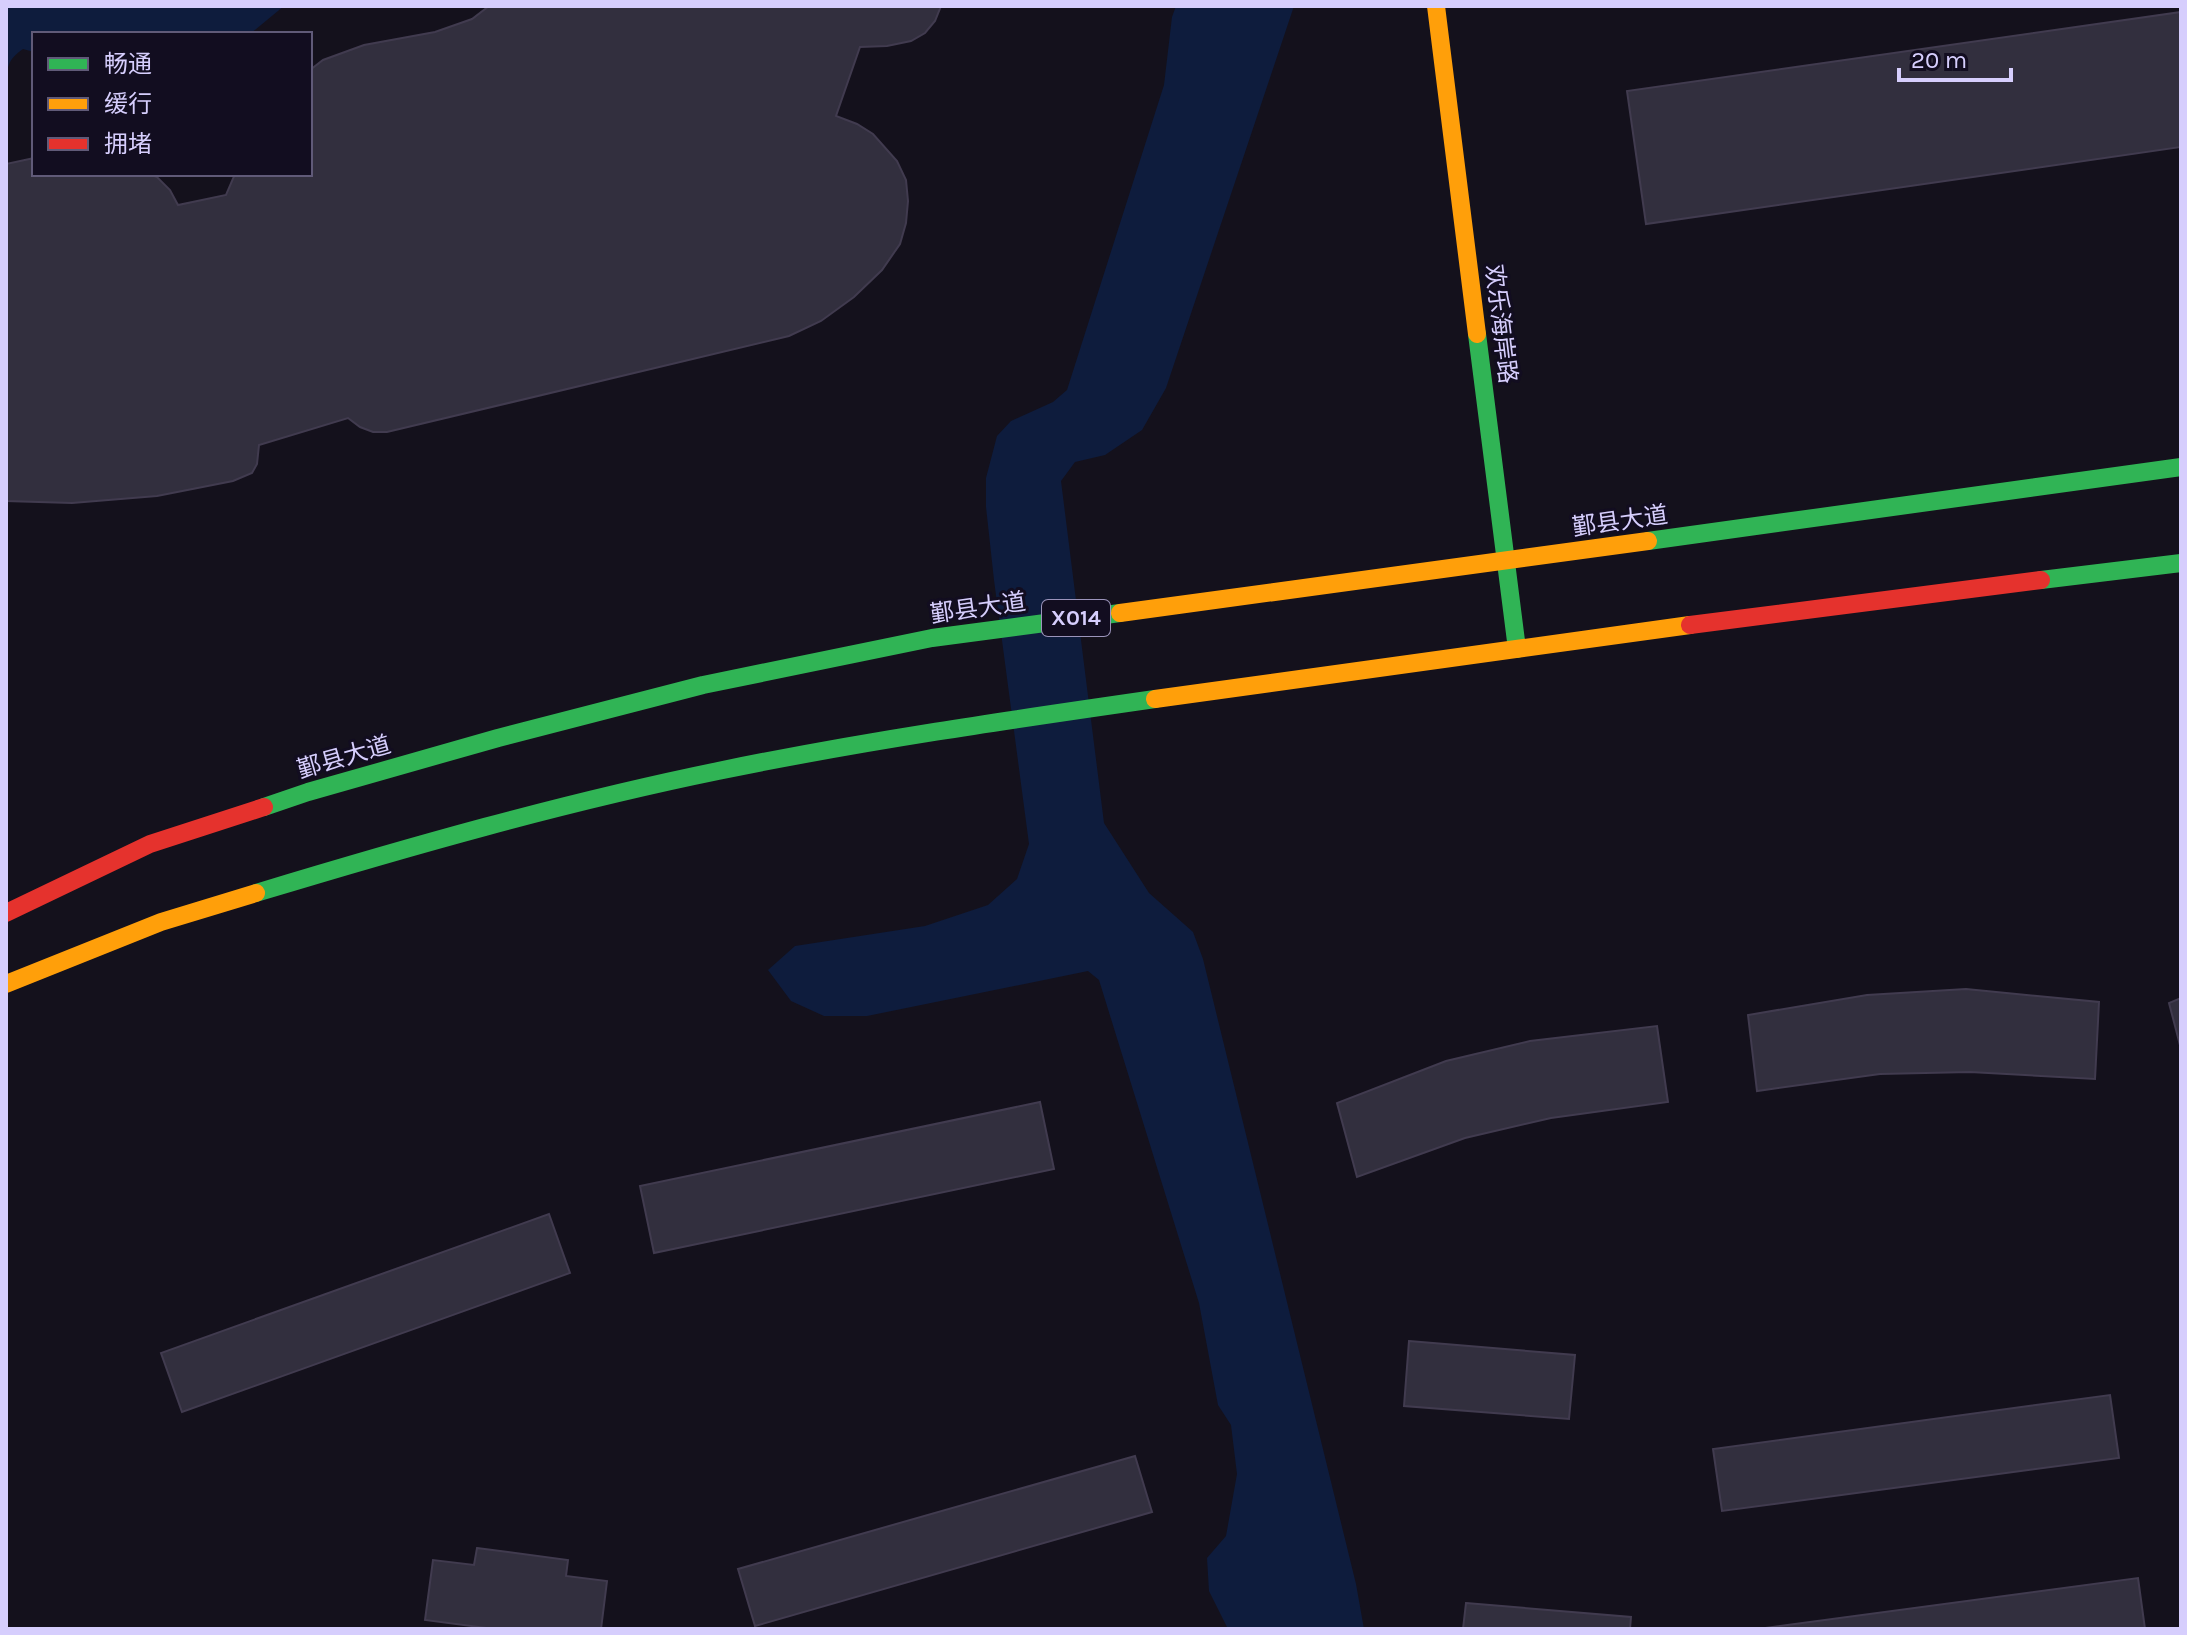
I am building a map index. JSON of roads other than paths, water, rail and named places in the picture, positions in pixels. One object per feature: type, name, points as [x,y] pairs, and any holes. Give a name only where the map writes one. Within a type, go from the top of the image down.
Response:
[{"type":"main road","name":"欢乐海岸路","points":[[1436,6],[1517,649]]},
{"type":"main road","name":"鄞县大道","points":[[6,913],[150,844],[308,792],[498,738],[703,685],[932,638],[2181,467]]},
{"type":"main road","points":[[6,984],[161,922],[290,883],[527,816],[718,771],[949,728],[1753,616],[2181,563]]},
{"type":"water","points":[[6,6],[284,6],[252,32],[32,32],[32,51],[23,49],[14,57],[8,69],[6,86]]},
{"type":"water","points":[[1176,6],[1294,6],[1166,388],[1142,430],[1105,455],[1075,462],[1061,481],[1104,823],[1149,893],[1193,932],[1203,959],[1356,1584],[1364,1629],[1228,1629],[1209,1591],[1207,1558],[1226,1536],[1237,1474],[1231,1425],[1218,1405],[1199,1303],[1099,980],[1088,971],[867,1016],[824,1016],[791,1001],[768,970],[795,946],[925,926],[988,905],[1017,879],[1029,844],[994,580],[986,478],[997,436],[1011,421],[1053,402],[1067,390],[1164,85]]}]
